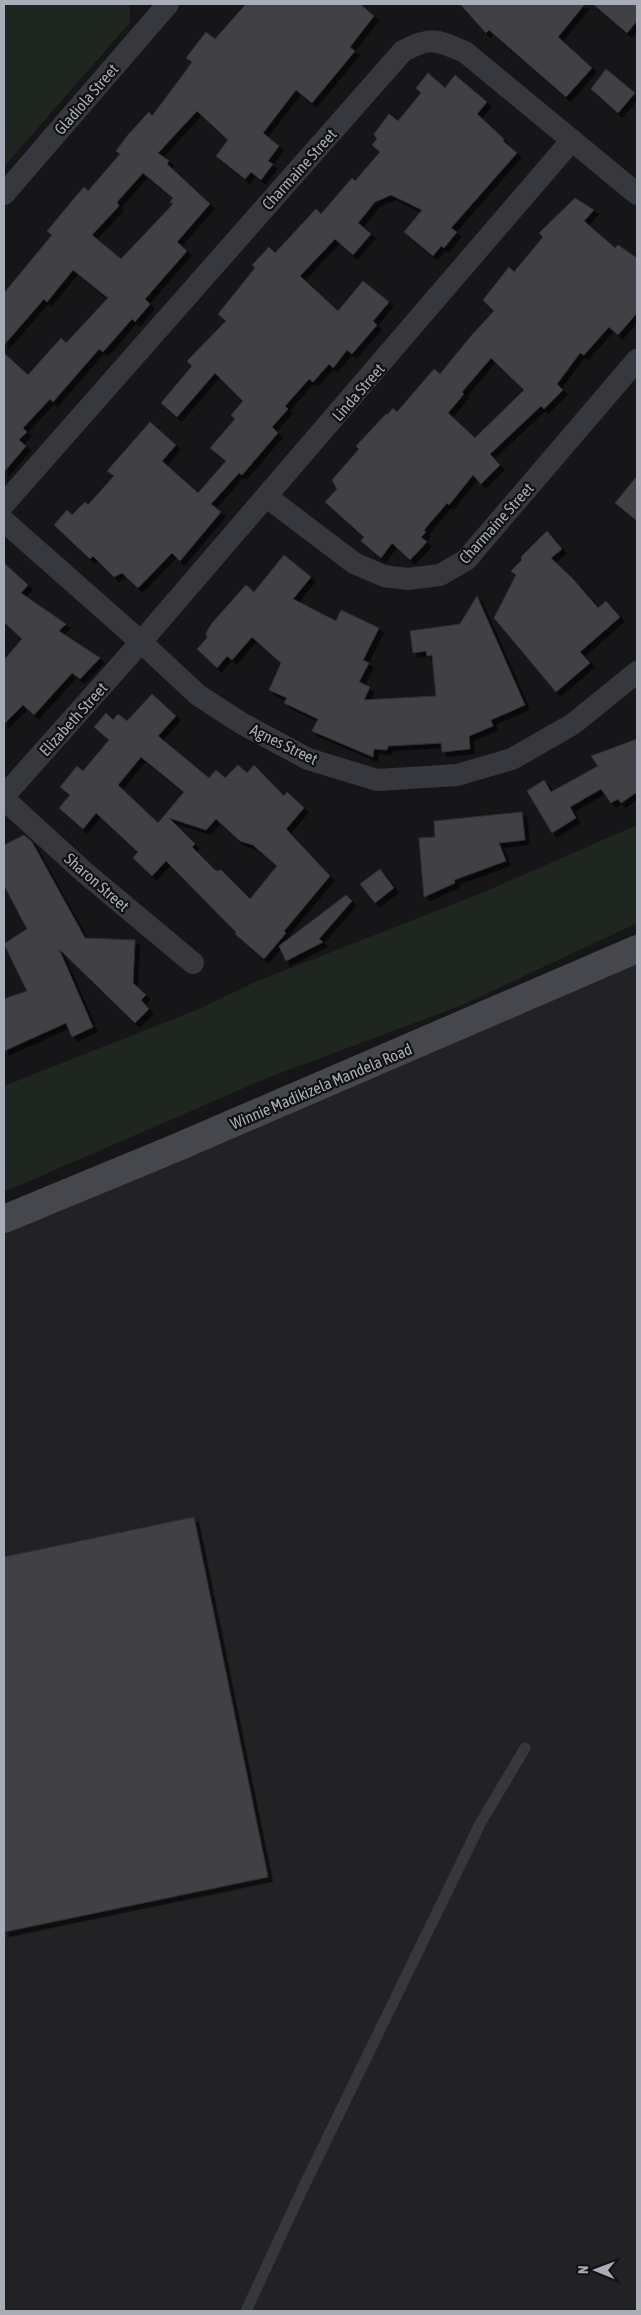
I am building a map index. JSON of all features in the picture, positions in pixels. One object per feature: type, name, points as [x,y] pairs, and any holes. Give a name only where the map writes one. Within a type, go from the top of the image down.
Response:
[{"type":"main road","name":"Winnie Madikizela Mandela Road","points":[[4,1219],[187,1144],[637,949]]},
{"type":"street","name":"Gladiola Street","points":[[4,194],[166,5]]},
{"type":"street","name":"Charmaine Street","points":[[4,504],[403,51],[422,41],[439,42],[465,52],[637,194]]},
{"type":"street","name":"Linda Street","points":[[141,642],[572,140]]},
{"type":"street","name":"Charmaine Street","points":[[267,497],[354,563],[384,576],[407,579],[440,575],[466,560],[637,360]]},
{"type":"street","name":"Agnes Street","points":[[4,521],[198,695],[241,723],[308,759],[377,780],[457,775],[512,759],[573,724],[637,672]]},
{"type":"street","name":"Elizabeth Street","points":[[4,797],[141,642]]},
{"type":"street","name":"Sharon Street","points":[[4,797],[84,872],[192,963]]},
{"type":"lane","points":[[246,2311],[302,2190],[481,1822],[526,1748]]},
{"type":"shaded area","points":[[4,4],[130,4],[130,22],[4,167]]},
{"type":"shaded area","points":[[637,825],[637,923],[460,1006],[267,1078],[4,1192],[4,1086],[201,1008],[255,982],[484,892]]},
{"type":"shaded area","points":[[637,949],[637,2311],[4,2311],[4,1215]]},
{"type":"building","points":[[246,4],[360,4],[374,16],[350,47],[355,51],[312,103],[296,90],[263,133],[279,146],[268,161],[273,164],[261,180],[251,172],[245,179],[216,156],[228,140],[197,111],[158,153],[169,161],[167,164],[210,204],[177,242],[187,251],[145,299],[150,304],[135,322],[132,319],[103,352],[99,349],[53,402],[50,399],[23,428],[27,432],[19,440],[26,446],[4,472],[4,353],[28,375],[61,338],[66,343],[108,298],[73,270],[47,302],[44,299],[4,345],[4,293],[52,235],[47,231],[77,195],[84,187],[88,191],[120,154],[116,151],[127,136],[149,112],[152,116],[192,62],[186,58],[206,32],[215,39]],"holes":[[[143,173],[173,198],[170,202],[173,204],[121,259],[92,235],[119,206],[117,202]]]},
{"type":"building","points":[[460,4],[585,4],[558,37],[592,68],[566,97],[489,30],[486,33]]},
{"type":"building","points":[[593,4],[637,4],[637,21],[627,33]]},
{"type":"building","points":[[606,69],[635,93],[618,113],[591,89]]},
{"type":"building","points":[[428,73],[445,88],[455,75],[487,102],[477,114],[517,153],[451,228],[457,232],[444,248],[441,246],[433,256],[404,232],[422,210],[391,195],[375,202],[358,223],[371,234],[353,255],[335,239],[300,276],[338,311],[363,281],[389,302],[373,321],[377,325],[352,354],[347,350],[333,368],[329,364],[313,382],[309,379],[285,406],[288,409],[272,427],[278,433],[242,475],[239,473],[211,504],[221,512],[180,561],[172,553],[138,588],[122,573],[114,577],[93,556],[90,559],[54,525],[67,510],[72,515],[85,502],[88,505],[114,476],[107,471],[150,422],[176,445],[162,461],[198,493],[226,461],[210,448],[235,419],[231,415],[243,401],[215,373],[177,417],[161,403],[192,366],[187,361],[226,321],[218,314],[255,268],[252,265],[269,247],[275,253],[316,209],[321,214],[352,178],[355,181],[380,152],[372,145],[377,139],[374,134],[389,114],[398,121],[421,93],[416,88]]},
{"type":"building","points":[[575,198],[594,210],[584,221],[615,248],[618,245],[637,258],[637,313],[618,335],[609,327],[584,355],[580,353],[557,384],[563,390],[544,409],[541,406],[490,454],[500,465],[481,484],[473,475],[449,505],[447,503],[424,530],[426,532],[421,537],[427,542],[410,560],[392,543],[381,558],[361,541],[364,537],[325,502],[337,489],[332,480],[359,449],[356,446],[386,414],[393,408],[397,412],[434,369],[440,374],[494,311],[483,300],[509,267],[514,272],[543,237],[539,233]],"holes":[[[491,358],[524,390],[475,438],[448,413],[464,394],[462,392]]]},
{"type":"building","points":[[637,476],[637,521],[615,503]]},
{"type":"building","points":[[547,531],[562,549],[551,558],[573,579],[598,608],[606,601],[620,617],[580,652],[590,663],[556,692],[494,618],[516,575],[511,571],[522,560],[521,557]]},
{"type":"building","points":[[284,555],[311,577],[293,599],[336,621],[341,610],[379,628],[363,660],[369,663],[359,682],[370,687],[364,700],[436,696],[432,655],[427,656],[426,651],[413,653],[410,631],[460,624],[477,596],[525,705],[491,720],[493,726],[469,736],[470,749],[442,752],[441,743],[388,746],[387,750],[374,749],[373,757],[312,731],[318,719],[284,703],[287,698],[269,690],[281,663],[252,637],[232,660],[227,656],[217,668],[197,649],[207,638],[206,633],[212,623],[246,585],[254,592]]},
{"type":"building","points":[[4,563],[28,585],[21,593],[66,624],[59,631],[100,658],[80,679],[72,673],[34,715],[23,705],[4,724],[4,660],[22,639],[4,622]]},
{"type":"building","points":[[152,694],[176,716],[158,736],[209,778],[216,770],[225,778],[238,765],[247,773],[254,765],[284,796],[287,792],[304,808],[286,829],[330,876],[284,931],[286,933],[264,959],[235,934],[236,932],[166,861],[152,876],[133,858],[138,852],[96,813],[83,829],[59,808],[70,795],[60,787],[77,766],[83,771],[109,740],[94,727],[106,713],[113,720],[118,714],[127,721]],"holes":[[[141,757],[184,792],[158,823],[118,785]],[[169,818],[206,830],[216,819],[240,841],[253,845],[277,866],[250,899],[221,870],[216,871],[192,847],[195,844]]]},
{"type":"building","points":[[637,739],[637,792],[621,803],[618,799],[611,803],[601,789],[570,807],[576,818],[552,833],[527,791],[544,780],[551,792],[598,766],[591,756]]},
{"type":"building","points":[[522,812],[525,840],[499,843],[506,861],[454,880],[455,883],[424,897],[419,838],[435,837],[434,821]]},
{"type":"building","points":[[24,835],[32,842],[85,938],[135,940],[133,983],[146,995],[141,1000],[149,1009],[135,1023],[59,949],[93,1027],[72,1037],[66,1023],[4,1051],[4,999],[27,991],[4,944],[27,929],[4,885],[4,845]]},
{"type":"building","points":[[380,869],[394,888],[375,903],[360,884]]},
{"type":"building","points":[[346,895],[352,901],[319,939],[323,942],[286,961],[279,946]]},
{"type":"building","points":[[194,1517],[268,1877],[4,1932],[4,1557]]}]
